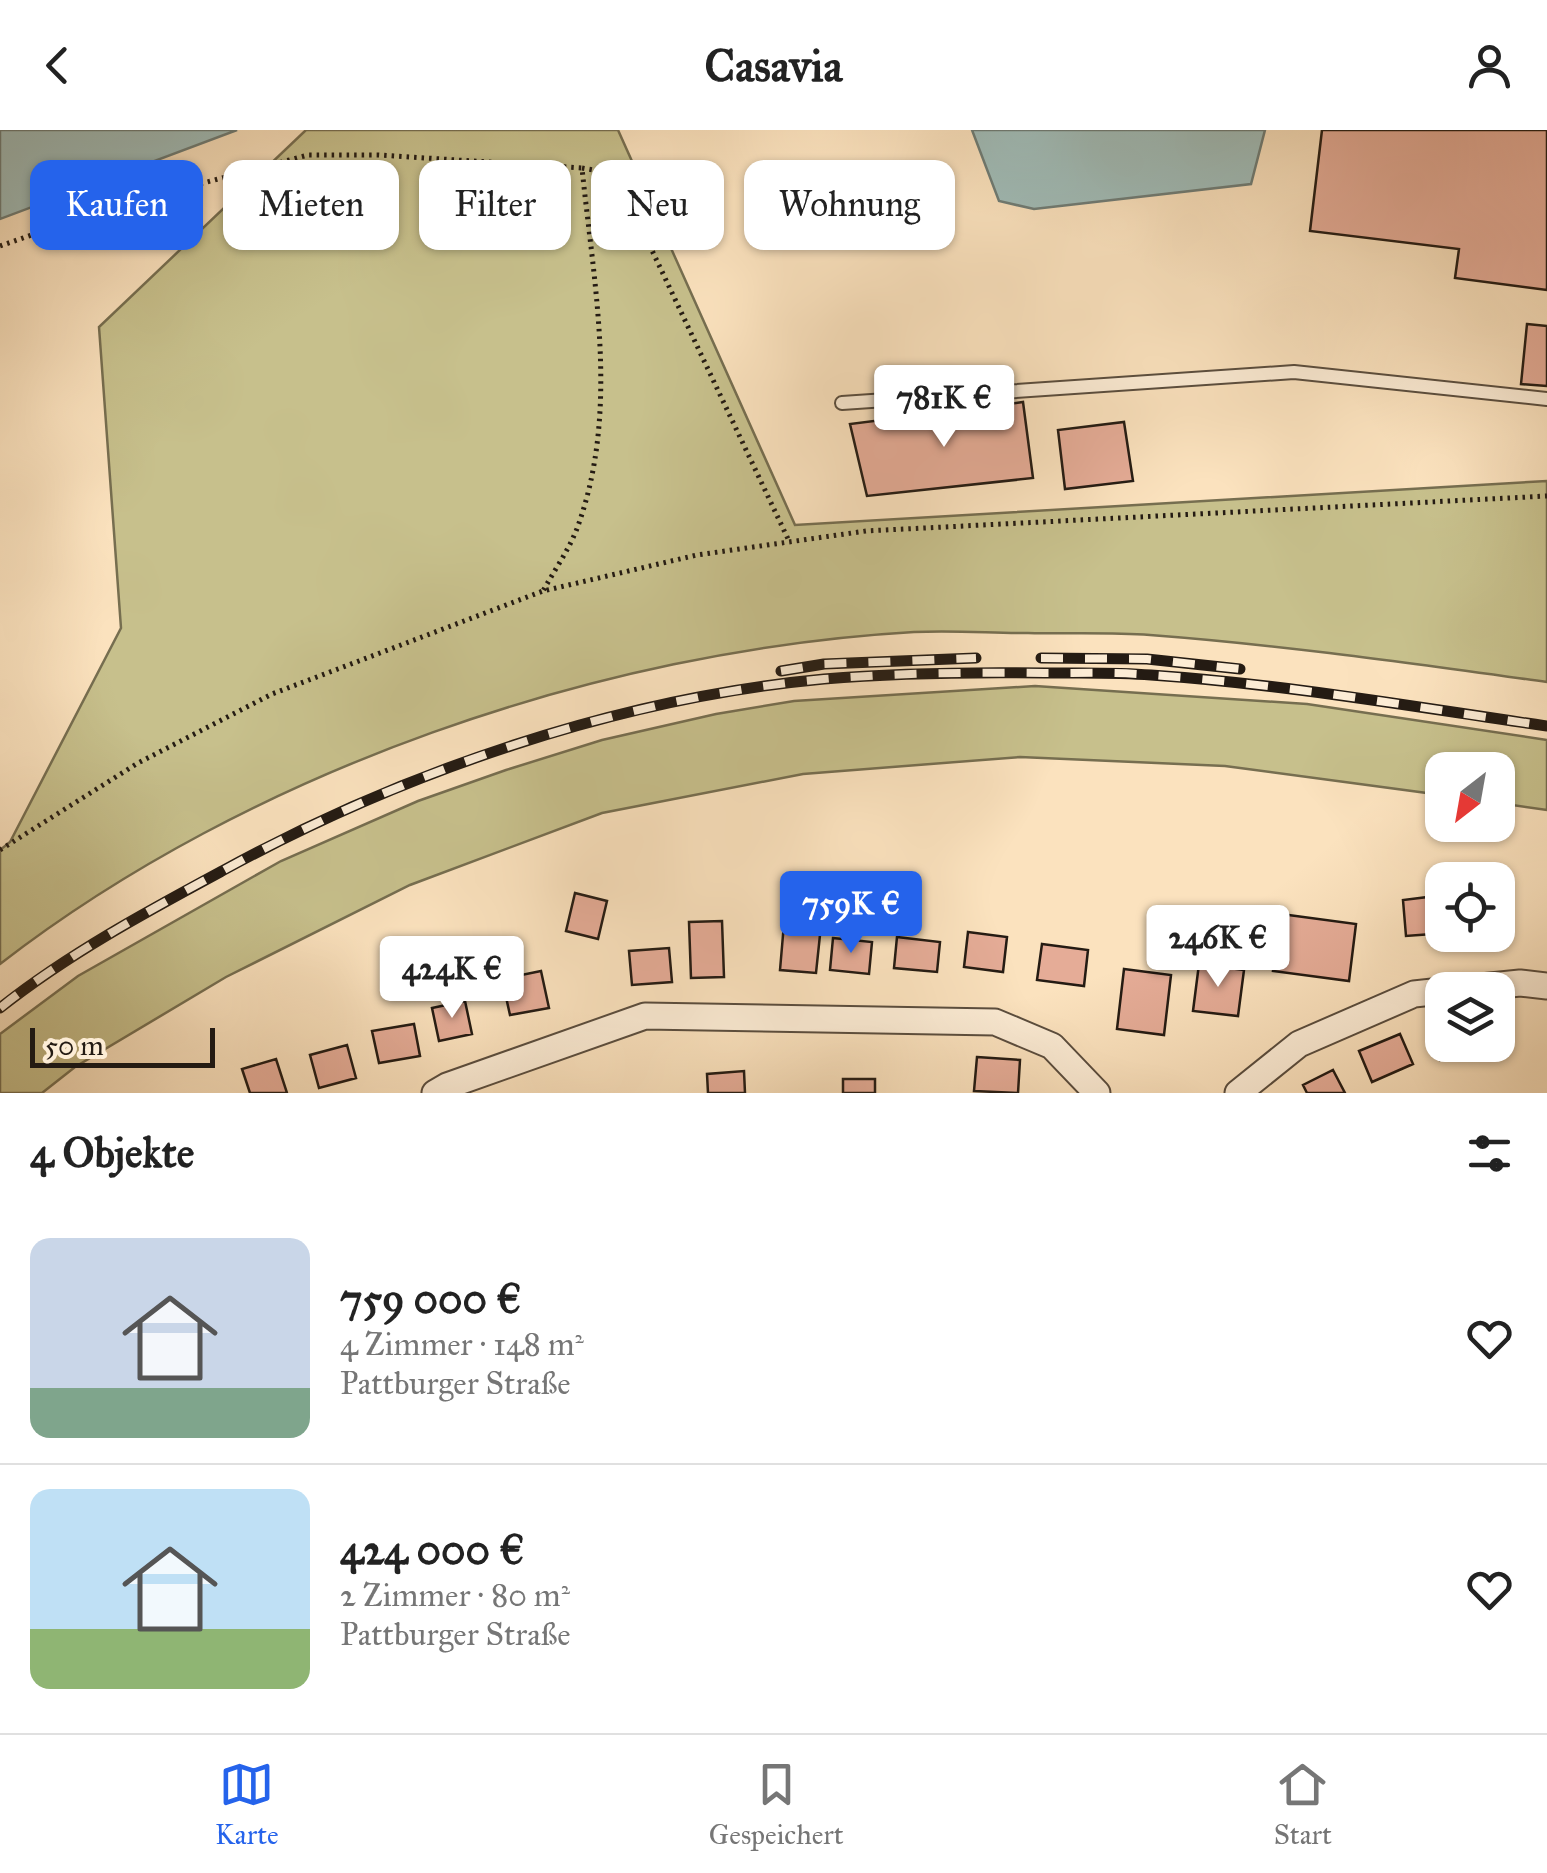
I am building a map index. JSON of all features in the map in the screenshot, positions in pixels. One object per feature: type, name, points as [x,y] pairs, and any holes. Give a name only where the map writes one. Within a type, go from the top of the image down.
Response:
[{"type":"street","points":[[1515,984],[1547,986]]},
{"type":"street","points":[[1238,1093],[1299,1044],[1414,994],[1425,993]]},
{"type":"street","points":[[435,1093],[646,1016],[996,1022],[1052,1046],[1097,1093]]},
{"type":"lane","points":[[842,403],[1294,372],[1547,399]]},
{"type":"path","points":[[0,246],[106,209],[308,154],[379,154],[582,168],[616,174],[790,542]]},
{"type":"path","points":[[543,591],[578,528],[594,472],[602,410],[601,351],[582,168]]},
{"type":"path","points":[[0,850],[138,763],[272,694],[543,591],[697,554],[866,531],[1547,496]]},
{"type":"shaded area","points":[[306,130],[618,130],[631,160],[591,160],[591,250],[672,250],[795,525],[1547,481],[1547,682],[1299,650],[1120,634],[914,632],[795,644],[674,664],[552,694],[433,732],[316,779],[204,833],[98,895],[0,964],[0,850],[10,842],[121,628],[99,327],[180,250],[203,250],[203,228],[223,209],[223,250],[399,250],[399,160],[274,160]]},
{"type":"shaded area","points":[[1035,686],[1307,704],[1547,740],[1547,810],[1515,805],[1515,752],[1425,752],[1425,793],[1225,766],[1020,757],[803,774],[602,813],[410,885],[226,977],[75,1067],[42,1093],[0,1093],[0,1034],[78,976],[281,861],[418,801],[602,740],[794,701]]},
{"type":"water","points":[[0,130],[237,130],[157,160],[30,160],[30,208],[0,219]]},
{"type":"water","points":[[972,130],[1265,130],[1251,184],[1034,209],[999,201]]},
{"type":"building","points":[[1322,130],[1547,130],[1547,290],[1455,278],[1459,249],[1310,231]]},
{"type":"building","points":[[1527,324],[1547,326],[1547,386],[1521,384]]},
{"type":"building","points":[[1023,402],[1033,478],[867,496],[850,424]]},
{"type":"building","points":[[1124,422],[1133,481],[1065,489],[1058,430]]},
{"type":"building","points":[[575,893],[607,901],[598,939],[566,931]]},
{"type":"building","points":[[1425,897],[1425,935],[1406,936],[1403,900]]},
{"type":"building","points":[[785,912],[822,916],[816,973],[780,970]]},
{"type":"building","points":[[1281,914],[1356,924],[1349,981],[1273,971]]},
{"type":"building","points":[[722,921],[724,977],[691,978],[689,922]]},
{"type":"building","points":[[968,932],[1007,937],[1003,972],[964,967]]},
{"type":"building","points":[[897,937],[940,942],[937,972],[894,968]]},
{"type":"building","points":[[833,938],[872,942],[869,974],[830,970]]},
{"type":"building","points":[[1042,944],[1088,950],[1084,986],[1037,980]]},
{"type":"building","points":[[669,948],[672,982],[632,985],[629,951]]},
{"type":"building","points":[[1199,964],[1244,970],[1238,1016],[1193,1011]]},
{"type":"building","points":[[1124,969],[1171,975],[1164,1035],[1117,1029]]},
{"type":"building","points":[[541,971],[549,1008],[510,1015],[502,979]]},
{"type":"building","points":[[465,1001],[472,1034],[439,1041],[432,1008]]},
{"type":"building","points":[[414,1024],[420,1056],[379,1063],[372,1031]]},
{"type":"building","points":[[1400,1034],[1413,1064],[1372,1082],[1359,1051]]},
{"type":"building","points":[[347,1045],[356,1078],[319,1088],[310,1055]]},
{"type":"building","points":[[977,1057],[1020,1060],[1018,1093],[974,1091]]},
{"type":"building","points":[[276,1059],[287,1093],[250,1093],[242,1069]]},
{"type":"building","points":[[1333,1070],[1345,1093],[1307,1093],[1303,1085]]},
{"type":"building","points":[[744,1071],[745,1093],[708,1093],[707,1074]]},
{"type":"building","points":[[843,1079],[875,1079],[875,1093],[843,1093]]},
{"type":"railway","points":[[781,671],[824,664],[976,658]]},
{"type":"railway","points":[[1041,658],[1147,659],[1240,669]]},
{"type":"railway","points":[[0,1008],[136,918],[291,835],[363,802],[514,745],[668,703],[824,679],[907,674],[1125,673],[1300,690],[1547,726]]}]
